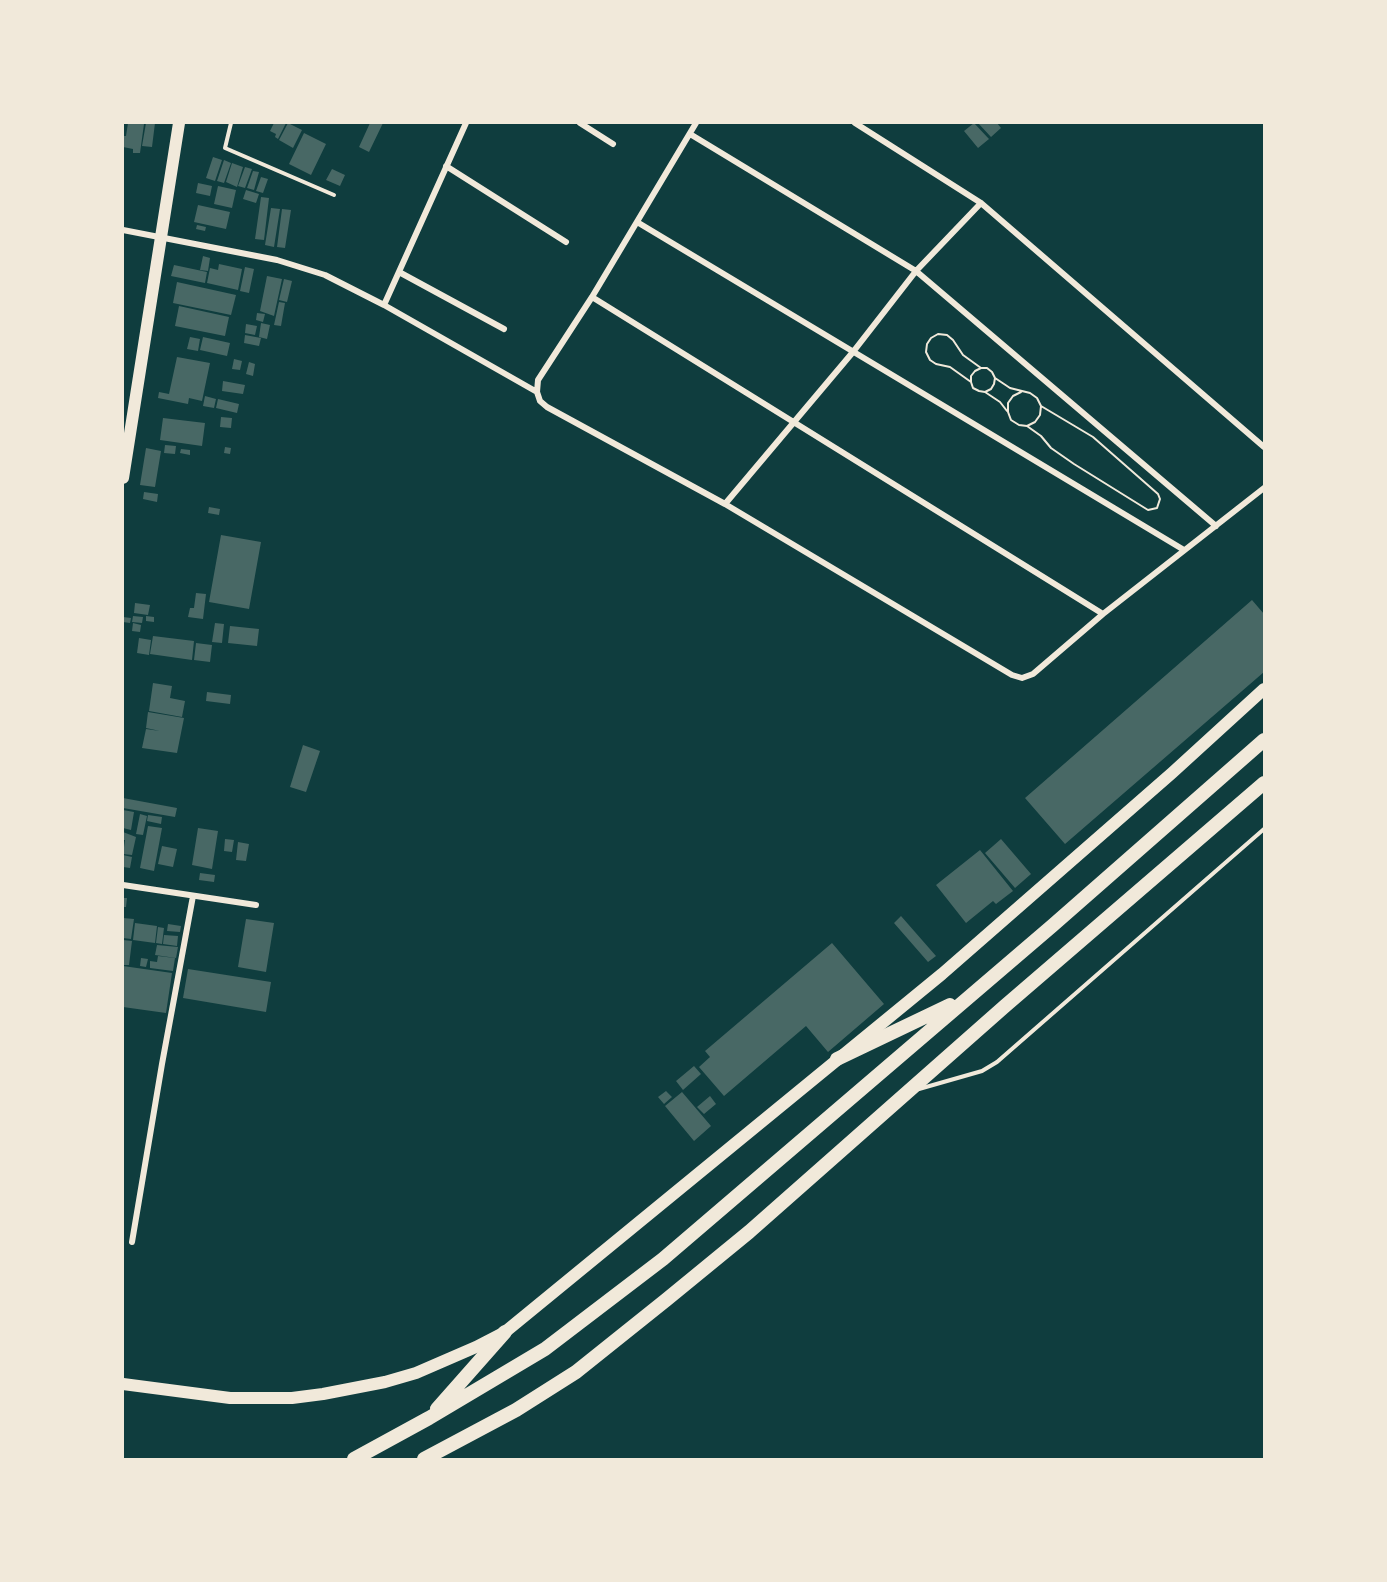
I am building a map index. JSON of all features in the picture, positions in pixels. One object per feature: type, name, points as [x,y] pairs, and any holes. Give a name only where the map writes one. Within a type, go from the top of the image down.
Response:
[{"type":"highway","points":[[354,1459],[429,1418],[545,1349],[663,1259],[1264,740]]},
{"type":"highway","points":[[424,1459],[516,1410],[576,1372],[749,1232],[1264,783]]},
{"type":"highway","points":[[837,1059],[968,997]]},
{"type":"highway","points":[[429,1418],[505,1332]]},
{"type":"main road","points":[[123,478],[179,123]]},
{"type":"main road","points":[[173,156],[188,123]]},
{"type":"main road","points":[[123,1384],[230,1398],[292,1398],[323,1394],[385,1382],[416,1373],[466,1352],[505,1332],[942,974],[1052,880],[1264,689]]},
{"type":"street","points":[[384,305],[466,123]]},
{"type":"street","points":[[580,123],[613,144]]},
{"type":"street","points":[[696,123],[592,297],[538,380],[537,392],[540,401],[547,407],[725,504],[1012,675],[1022,678],[1033,674],[1103,614],[1264,488]]},
{"type":"street","points":[[855,123],[981,203],[1264,447]]},
{"type":"street","points":[[690,135],[916,272],[1216,526]]},
{"type":"street","points":[[446,166],[566,242]]},
{"type":"street","points":[[725,504],[916,272],[981,203]]},
{"type":"street","points":[[637,222],[1184,550]]},
{"type":"street","points":[[123,230],[277,260],[325,275],[384,305],[537,392]]},
{"type":"street","points":[[399,272],[504,329]]},
{"type":"street","points":[[592,297],[1103,614]]},
{"type":"street","points":[[123,885],[256,905]]},
{"type":"street","points":[[132,1242],[193,897]]},
{"type":"lane","points":[[231,123],[225,148],[334,195]]},
{"type":"lane","points":[[907,1092],[962,1078],[982,1071],[997,1062],[1264,829]]},
{"type":"path","points":[[971,382],[950,367],[930,360],[926,352],[931,338],[938,334],[947,335],[963,355],[981,368]]},
{"type":"path","points":[[981,368],[987,368],[995,378],[1010,388],[1030,393],[1037,398],[1041,406],[1092,437],[1158,494],[1160,499],[1157,508],[1148,510],[1074,464],[1051,448],[1041,436],[1027,426],[1019,425],[1011,420],[1000,402],[985,392],[973,388],[971,382],[971,376],[975,370],[981,368]]},
{"type":"path","points":[[985,392],[991,389],[995,378]]},
{"type":"path","points":[[1008,412],[1008,403],[1013,396],[1021,392]]},
{"type":"path","points":[[1027,426],[1035,422],[1040,415],[1041,406]]},
{"type":"building","points":[[128,123],[144,124],[140,153],[133,153],[133,149],[123,147],[123,136],[126,136]]},
{"type":"building","points":[[146,123],[155,123],[152,147],[142,146]]},
{"type":"building","points":[[274,123],[286,123],[278,139],[275,137],[276,134],[270,131]]},
{"type":"building","points":[[288,123],[302,130],[293,148],[279,140]]},
{"type":"building","points":[[370,123],[383,123],[369,152],[359,147]]},
{"type":"building","points":[[974,123],[989,139],[978,148],[964,131]]},
{"type":"building","points":[[978,123],[997,123],[1001,128],[991,137]]},
{"type":"building","points":[[304,133],[326,144],[311,175],[289,164]]},
{"type":"building","points":[[213,157],[222,160],[215,181],[206,178]]},
{"type":"building","points":[[224,160],[231,163],[224,183],[217,181]]},
{"type":"building","points":[[232,163],[243,167],[237,187],[226,182]]},
{"type":"building","points":[[245,167],[252,169],[245,188],[238,186]]},
{"type":"building","points":[[332,169],[345,175],[340,186],[326,180]]},
{"type":"building","points":[[253,171],[259,172],[254,190],[247,188]]},
{"type":"building","points":[[261,177],[268,179],[263,193],[256,191]]},
{"type":"building","points":[[198,183],[212,186],[210,196],[196,193]]},
{"type":"building","points":[[218,186],[236,190],[232,208],[214,204]]},
{"type":"building","points":[[246,190],[259,194],[256,203],[243,199]]},
{"type":"building","points":[[261,197],[269,198],[264,240],[255,239]]},
{"type":"building","points":[[198,205],[230,212],[226,229],[194,222]]},
{"type":"building","points":[[271,208],[280,209],[274,247],[265,245]]},
{"type":"building","points":[[282,209],[291,210],[285,248],[277,247]]},
{"type":"building","points":[[197,225],[206,227],[205,231],[196,229]]},
{"type":"building","points":[[203,256],[210,258],[208,271],[200,270]]},
{"type":"building","points":[[219,264],[242,269],[238,290],[207,283],[210,268],[218,270]]},
{"type":"building","points":[[174,265],[207,272],[205,283],[171,276]]},
{"type":"building","points":[[245,267],[254,269],[249,293],[240,291]]},
{"type":"building","points":[[267,276],[282,279],[274,316],[260,311]]},
{"type":"building","points":[[284,279],[292,281],[287,302],[279,300]]},
{"type":"building","points":[[177,282],[236,295],[231,315],[173,303]]},
{"type":"building","points":[[279,302],[285,303],[281,326],[274,325]]},
{"type":"building","points":[[179,306],[229,317],[225,336],[175,326]]},
{"type":"building","points":[[257,313],[265,314],[263,322],[256,320]]},
{"type":"building","points":[[261,323],[270,325],[267,339],[259,337]]},
{"type":"building","points":[[246,324],[257,326],[255,335],[245,333]]},
{"type":"building","points":[[245,335],[261,338],[259,346],[244,343]]},
{"type":"building","points":[[190,337],[200,339],[198,351],[187,349]]},
{"type":"building","points":[[203,337],[230,343],[227,356],[200,350]]},
{"type":"building","points":[[177,357],[210,363],[202,401],[189,398],[188,404],[158,398],[159,392],[169,394]]},
{"type":"building","points":[[234,359],[242,361],[240,370],[232,369]]},
{"type":"building","points":[[249,362],[255,364],[253,376],[246,374]]},
{"type":"building","points":[[223,381],[245,385],[243,394],[222,391]]},
{"type":"building","points":[[205,396],[216,399],[214,408],[203,406]]},
{"type":"building","points":[[218,399],[239,404],[237,413],[216,408]]},
{"type":"building","points":[[221,417],[232,418],[231,428],[220,427]]},
{"type":"building","points":[[163,418],[205,423],[202,446],[160,440]]},
{"type":"building","points":[[165,445],[176,446],[175,454],[164,453]]},
{"type":"building","points":[[225,447],[231,448],[230,454],[224,453]]},
{"type":"building","points":[[146,448],[161,451],[155,487],[140,485]]},
{"type":"building","points":[[181,449],[190,450],[190,455],[180,453]]},
{"type":"building","points":[[144,492],[158,494],[157,502],[143,499]]},
{"type":"building","points":[[209,507],[220,509],[219,515],[208,513]]},
{"type":"building","points":[[221,535],[261,542],[249,609],[209,602]]},
{"type":"building","points":[[196,593],[206,594],[203,619],[188,617],[190,608],[194,608]]},
{"type":"building","points":[[1252,600],[1264,614],[1264,672],[1065,844],[1025,798]]},
{"type":"building","points":[[135,603],[150,605],[148,615],[134,613]]},
{"type":"building","points":[[133,616],[143,617],[142,623],[132,622]]},
{"type":"building","points":[[146,616],[154,617],[154,622],[146,621]]},
{"type":"building","points":[[123,617],[131,618],[130,623],[123,622]]},
{"type":"building","points":[[133,623],[141,625],[140,632],[132,631]]},
{"type":"building","points":[[215,623],[224,624],[222,643],[212,642]]},
{"type":"building","points":[[230,626],[259,629],[257,646],[228,643]]},
{"type":"building","points":[[153,636],[194,641],[192,660],[150,654]]},
{"type":"building","points":[[139,638],[151,640],[149,655],[137,653]]},
{"type":"building","points":[[196,643],[212,645],[210,662],[194,660]]},
{"type":"building","points":[[153,683],[172,686],[170,698],[185,701],[182,717],[149,711]]},
{"type":"building","points":[[207,692],[231,695],[230,704],[206,701]]},
{"type":"building","points":[[148,712],[184,718],[177,753],[142,748],[146,729],[160,731],[146,728]]},
{"type":"building","points":[[303,745],[320,751],[306,792],[290,787]]},
{"type":"building","points":[[123,798],[177,808],[175,817],[123,808]]},
{"type":"building","points":[[123,810],[134,812],[131,830],[123,828]]},
{"type":"building","points":[[140,814],[147,816],[143,835],[136,834]]},
{"type":"building","points":[[148,815],[162,817],[161,824],[147,821]]},
{"type":"building","points":[[148,826],[162,828],[154,871],[140,868]]},
{"type":"building","points":[[198,828],[218,831],[212,869],[192,865]]},
{"type":"building","points":[[123,832],[136,837],[132,855],[123,854],[125,840],[123,840]]},
{"type":"building","points":[[225,839],[234,840],[232,852],[224,851]]},
{"type":"building","points":[[1001,839],[1031,874],[1015,888],[985,853]]},
{"type":"building","points":[[238,842],[249,844],[246,861],[236,860]]},
{"type":"building","points":[[162,846],[177,849],[173,867],[158,864]]},
{"type":"building","points":[[980,850],[1013,891],[996,904],[993,901],[966,923],[936,885]]},
{"type":"building","points":[[123,855],[132,857],[130,868],[123,867]]},
{"type":"building","points":[[200,873],[215,875],[214,882],[199,880]]},
{"type":"building","points":[[123,898],[127,898],[126,907],[123,907]]},
{"type":"building","points":[[901,916],[936,956],[928,962],[894,923]]},
{"type":"building","points":[[123,918],[134,919],[131,939],[123,938]]},
{"type":"building","points":[[246,919],[274,923],[266,972],[238,967]]},
{"type":"building","points":[[135,923],[157,926],[155,943],[133,940]]},
{"type":"building","points":[[168,924],[181,926],[180,932],[167,931]]},
{"type":"building","points":[[158,927],[164,928],[162,944],[156,943]]},
{"type":"building","points":[[164,935],[178,936],[177,946],[163,944]]},
{"type":"building","points":[[123,940],[132,941],[129,965],[123,965]]},
{"type":"building","points":[[832,943],[884,1004],[828,1052],[806,1026],[724,1096],[699,1067],[710,1057],[705,1051]]},
{"type":"building","points":[[157,945],[178,947],[176,958],[155,955]]},
{"type":"building","points":[[158,956],[175,958],[173,971],[150,968],[150,961],[157,962]]},
{"type":"building","points":[[141,958],[148,959],[146,967],[140,966]]},
{"type":"building","points":[[123,966],[172,973],[166,1013],[123,1007]]},
{"type":"building","points":[[188,969],[271,982],[266,1012],[183,998]]},
{"type":"building","points":[[694,1066],[701,1074],[683,1090],[676,1081]]},
{"type":"building","points":[[666,1091],[672,1097],[664,1104],[658,1097]]},
{"type":"building","points":[[682,1092],[711,1126],[694,1141],[665,1106]]},
{"type":"building","points":[[710,1096],[716,1104],[704,1114],[697,1107]]}]
